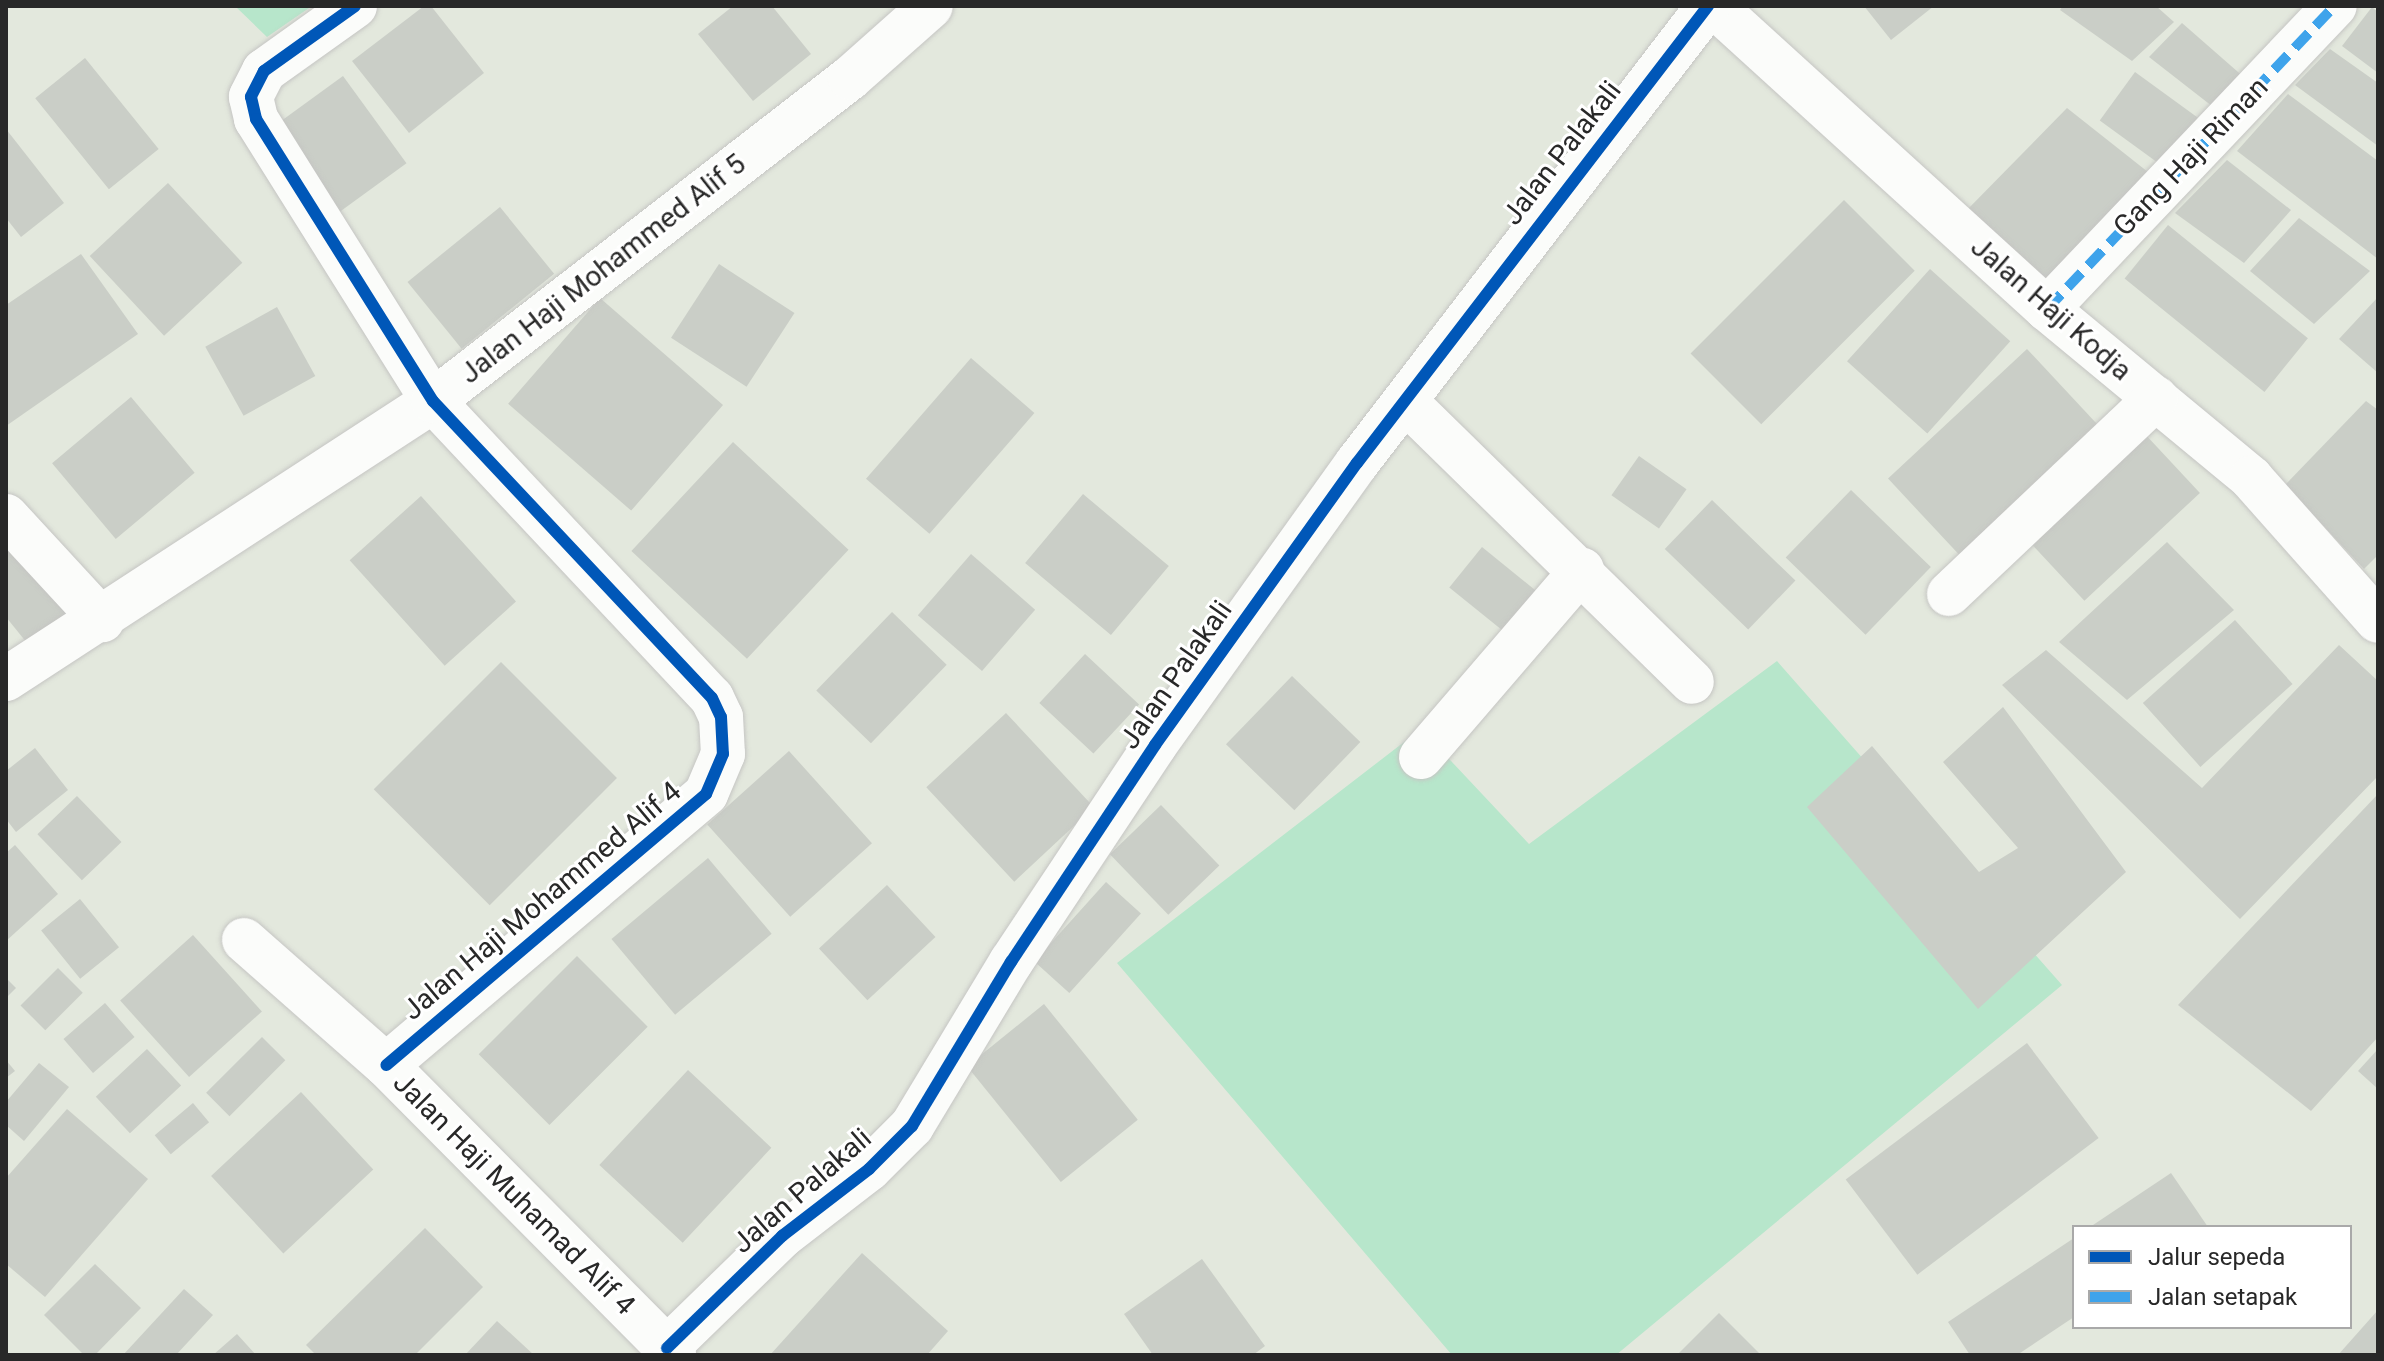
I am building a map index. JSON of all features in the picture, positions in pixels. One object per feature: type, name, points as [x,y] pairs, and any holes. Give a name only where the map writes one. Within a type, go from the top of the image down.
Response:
[{"type":"street","name":"Jalan Haji Mohammed Alif 4","points":[[355,6],[264,71],[251,97],[256,119],[433,401],[712,698],[721,717],[723,754],[706,794],[386,1065]]},
{"type":"street","name":"Jalan Haji Mohammed Alif 5","points":[[6,679],[102,620],[433,401],[850,78],[931,6]]},
{"type":"street","name":"Jalan Haji Kodja","points":[[1711,6],[2047,309],[2251,478],[2378,621]]},
{"type":"street","name":"Jalan Palakali","points":[[670,1352],[782,1236],[869,1169],[912,1126],[1011,962],[1155,745],[1548,209],[1711,6]]},
{"type":"street","name":"Gang Haji Riman","points":[[2047,309],[2335,6]]},
{"type":"street","points":[[1949,594],[2156,398]]},
{"type":"street","points":[[1406,402],[1582,570],[1692,682]]},
{"type":"street","points":[[6,516],[102,620]]},
{"type":"street","points":[[1421,757],[1582,570]]},
{"type":"street","name":"Jalan Haji Muhamad Alif 4","points":[[244,940],[386,1065],[670,1352]]},
{"type":"green space","points":[[235,6],[312,6],[267,37]]},
{"type":"green space","points":[[1777,661],[2062,985],[1616,1355],[1452,1355],[1117,963],[1421,729],[1529,844]]},
{"type":"building","points":[[424,6],[431,6],[484,73],[409,133],[352,61]]},
{"type":"building","points":[[733,6],[772,6],[811,54],[753,101],[698,34]]},
{"type":"building","points":[[1864,6],[1934,6],[1891,40]]},
{"type":"building","points":[[2063,6],[2156,6],[2174,22],[2132,61],[2060,10]]},
{"type":"building","points":[[2372,7],[2378,12],[2378,73],[2342,46]]},
{"type":"building","points":[[2182,23],[2246,79],[2217,110],[2149,57]]},
{"type":"building","points":[[2330,49],[2378,83],[2378,146],[2295,85]]},
{"type":"building","points":[[85,58],[159,149],[109,189],[35,98]]},
{"type":"building","points":[[2135,72],[2206,124],[2171,172],[2100,121]]},
{"type":"building","points":[[343,76],[406,163],[340,212],[277,124]]},
{"type":"building","points":[[2288,94],[2378,161],[2378,259],[2237,151]]},
{"type":"building","points":[[2067,108],[2153,176],[2050,284],[1963,214]]},
{"type":"building","points":[[6,129],[64,203],[21,237],[6,218]]},
{"type":"building","points":[[2227,160],[2291,210],[2244,263],[2175,213]]},
{"type":"building","points":[[168,183],[242,263],[164,336],[90,256]]},
{"type":"building","points":[[1844,200],[1915,271],[1761,424],[1691,353]]},
{"type":"building","points":[[500,207],[554,274],[462,349],[408,282]]},
{"type":"building","points":[[2299,218],[2370,271],[2314,324],[2250,271]]},
{"type":"building","points":[[2168,225],[2308,338],[2264,392],[2125,279]]},
{"type":"building","points":[[81,254],[138,334],[6,426],[6,305]]},
{"type":"building","points":[[719,264],[794,313],[747,387],[671,338]]},
{"type":"building","points":[[1930,269],[2010,341],[1927,433],[1847,361]]},
{"type":"building","points":[[2378,297],[2378,373],[2339,339]]},
{"type":"building","points":[[600,298],[723,405],[631,511],[508,404]]},
{"type":"building","points":[[277,307],[315,376],[244,416],[205,347]]},
{"type":"building","points":[[2027,349],[2099,426],[1960,555],[1888,479]]},
{"type":"building","points":[[971,358],[1034,413],[929,534],[866,479]]},
{"type":"building","points":[[131,397],[195,473],[116,539],[52,463]]},
{"type":"building","points":[[2366,401],[2378,410],[2378,555],[2364,569],[2285,485]]},
{"type":"building","points":[[2144,433],[2200,493],[2084,601],[2028,541]]},
{"type":"building","points":[[733,442],[849,550],[747,659],[631,551]]},
{"type":"building","points":[[1639,456],[1687,489],[1659,529],[1611,495]]},
{"type":"building","points":[[1851,490],[1931,567],[1866,635],[1786,558]]},
{"type":"building","points":[[1083,494],[1169,566],[1111,635],[1025,563]]},
{"type":"building","points":[[421,496],[516,602],[445,666],[350,560]]},
{"type":"building","points":[[1712,500],[1795,581],[1748,629],[1665,549]]},
{"type":"building","points":[[6,530],[73,615],[31,648],[6,617]]},
{"type":"building","points":[[2167,542],[2234,610],[2127,700],[2059,642]]},
{"type":"building","points":[[1482,547],[1539,593],[1506,633],[1449,587]]},
{"type":"building","points":[[971,554],[1035,610],[982,671],[918,615]]},
{"type":"building","points":[[892,612],[947,665],[871,743],[816,690]]},
{"type":"building","points":[[2235,620],[2293,684],[2200,767],[2143,703]]},
{"type":"building","points":[[2339,645],[2378,681],[2378,776],[2240,919],[2002,685],[2046,650],[2202,788]]},
{"type":"building","points":[[1085,654],[1139,704],[1093,753],[1039,703]]},
{"type":"building","points":[[501,662],[617,778],[490,905],[374,789]]},
{"type":"building","points":[[1292,676],[1360,742],[1294,810],[1226,744]]},
{"type":"building","points":[[2003,707],[2126,872],[1978,1009],[1807,807],[1872,746],[1979,872],[2018,848],[1943,762]]},
{"type":"building","points":[[1006,713],[1094,807],[1014,882],[926,787]]},
{"type":"building","points":[[35,748],[68,790],[16,832],[6,819],[6,771]]},
{"type":"building","points":[[789,751],[872,843],[790,917],[707,825]]},
{"type":"building","points":[[2378,794],[2378,1037],[2311,1111],[2178,1005]]},
{"type":"building","points":[[77,796],[121,842],[82,880],[37,834]]},
{"type":"building","points":[[1161,805],[1219,865],[1168,915],[1110,854]]},
{"type":"building","points":[[15,845],[58,894],[6,941],[6,853]]},
{"type":"building","points":[[708,858],[772,934],[675,1015],[611,939]]},
{"type":"building","points":[[1106,882],[1141,913],[1069,993],[1034,962]]},
{"type":"building","points":[[887,885],[935,937],[867,1000],[819,948]]},
{"type":"building","points":[[80,899],[119,947],[80,979],[41,930]]},
{"type":"building","points":[[193,935],[262,1012],[189,1077],[120,1001]]},
{"type":"building","points":[[577,956],[648,1027],[549,1125],[479,1054]]},
{"type":"building","points":[[58,968],[83,993],[45,1030],[21,1005]]},
{"type":"building","points":[[6,978],[16,988],[6,998]]},
{"type":"building","points":[[105,1003],[135,1037],[93,1073],[63,1039]]},
{"type":"building","points":[[1044,1004],[1138,1120],[1061,1182],[967,1066]]},
{"type":"building","points":[[262,1037],[285,1060],[229,1116],[206,1093]]},
{"type":"building","points":[[2027,1043],[2099,1138],[1917,1275],[1846,1180]]},
{"type":"building","points":[[147,1049],[181,1086],[130,1133],[96,1097]]},
{"type":"building","points":[[2378,1049],[2378,1089],[2358,1071]]},
{"type":"building","points":[[6,1060],[15,1071],[6,1078]]},
{"type":"building","points":[[39,1063],[69,1087],[24,1141],[6,1125],[6,1102]]},
{"type":"building","points":[[688,1070],[771,1148],[683,1243],[599,1165]]},
{"type":"building","points":[[301,1092],[373,1170],[283,1253],[211,1176]]},
{"type":"building","points":[[193,1103],[209,1122],[171,1154],[155,1135]]},
{"type":"building","points":[[67,1109],[148,1179],[45,1297],[6,1264],[6,1178]]},
{"type":"building","points":[[2171,1173],[2207,1225],[2093,1225]]},
{"type":"building","points":[[425,1228],[483,1287],[415,1355],[316,1355],[306,1345]]},
{"type":"building","points":[[2072,1239],[2072,1318],[2017,1355],[1970,1355],[1948,1322]]},
{"type":"building","points":[[862,1253],[948,1331],[927,1355],[770,1355]]},
{"type":"building","points":[[1202,1259],[1265,1346],[1253,1355],[1153,1355],[1124,1314]]},
{"type":"building","points":[[95,1264],[141,1308],[95,1355],[84,1355],[44,1315]]},
{"type":"building","points":[[184,1289],[213,1315],[176,1355],[123,1355]]},
{"type":"building","points":[[2378,1310],[2378,1355],[2338,1355]]},
{"type":"building","points":[[1719,1313],[1761,1355],[1677,1355]]},
{"type":"building","points":[[497,1321],[534,1355],[465,1355]]},
{"type":"building","points":[[237,1334],[256,1355],[213,1355]]},
{"type":"marked path","points":[[2047,309],[2335,6]]},
{"type":"cycle path","points":[[355,6],[264,71],[251,97],[256,119],[433,401],[712,698],[721,717],[723,754],[706,794],[386,1065]]},
{"type":"cycle path","points":[[667,1348],[782,1236],[869,1169],[912,1126],[1011,962],[1155,745],[1357,463],[1708,6]]}]
